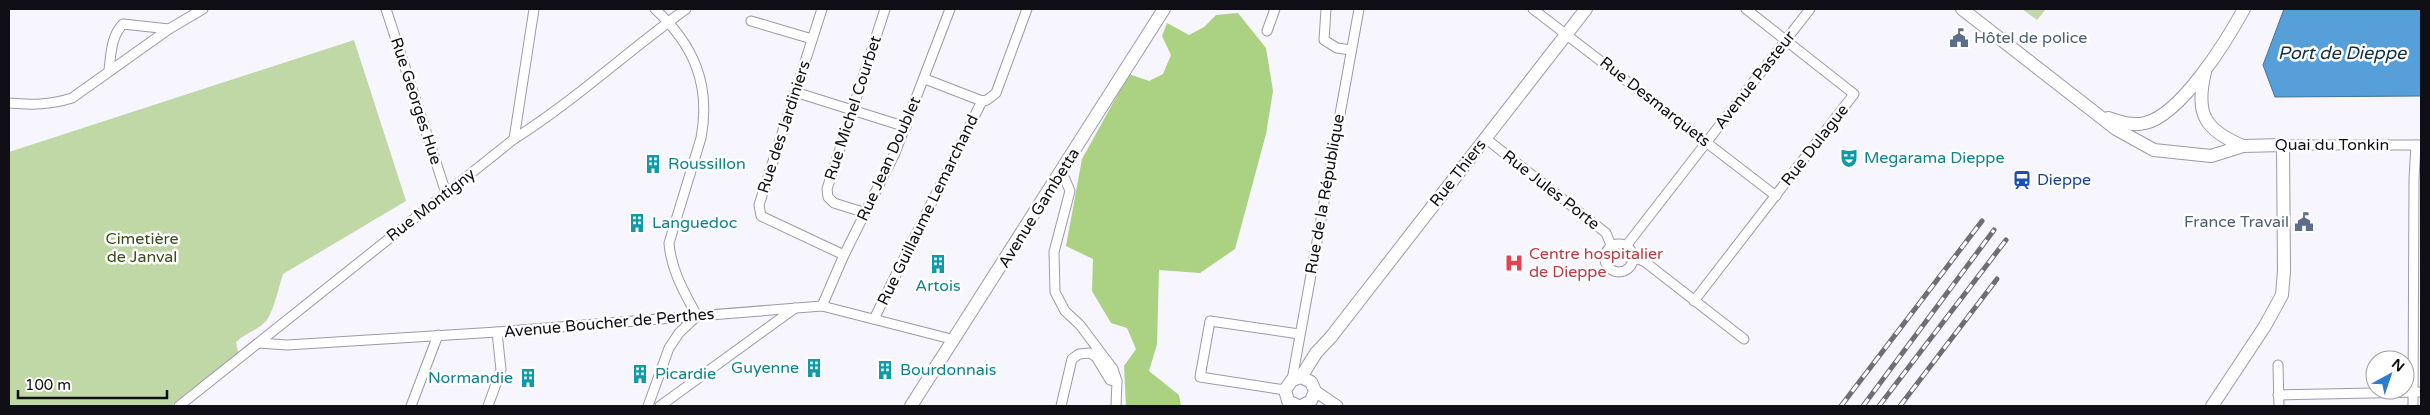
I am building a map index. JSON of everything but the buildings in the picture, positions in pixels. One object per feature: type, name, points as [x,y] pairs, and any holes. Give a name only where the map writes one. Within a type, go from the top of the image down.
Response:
[{"type":"main road","name":"Avenue Gambetta","points":[[911,406],[1060,176],[1164,9]]},
{"type":"main road","name":"Rue Thiers","points":[[1300,395],[1316,352],[1331,338],[1586,9]]},
{"type":"main road","points":[[1962,9],[2096,113],[2124,124],[2146,123],[2166,113],[2205,72],[2225,43],[2244,9]]},
{"type":"main road","name":"Quai du Tonkin","points":[[2205,72],[2200,101],[2207,123],[2216,133],[2243,146]]},
{"type":"main road","name":"Quai du Tonkin","points":[[2096,113],[2132,139],[2160,152],[2211,156],[2243,146],[2283,145]]},
{"type":"main road","points":[[2212,406],[2266,326],[2282,295],[2284,271],[2283,145]]},
{"type":"street","points":[[9,103],[55,103],[72,98],[169,29],[203,9]]},
{"type":"street","name":"Rue Georges Hue","points":[[386,9],[446,193]]},
{"type":"street","points":[[514,139],[534,9]]},
{"type":"street","points":[[648,406],[669,348],[679,333],[698,316],[683,291],[671,260],[669,242],[702,138],[704,122],[704,94],[695,62],[669,22],[655,9]]},
{"type":"street","name":"Rue Montigny","points":[[179,406],[514,139],[686,9]]},
{"type":"street","name":"Rue des Jardiniers","points":[[822,9],[759,204],[759,211],[762,216],[844,256]]},
{"type":"street","name":"Rue Michel Courbet","points":[[866,214],[834,203],[828,197],[827,188],[854,110],[885,9]]},
{"type":"street","name":"Rue Jean Doublet","points":[[822,306],[906,127],[950,9]]},
{"type":"street","points":[[925,79],[982,101],[987,100],[996,93],[1027,9]]},
{"type":"street","points":[[1267,31],[1276,9]]},
{"type":"street","points":[[1326,9],[1324,40],[1337,48],[1351,50]]},
{"type":"street","points":[[1359,11],[1367,9]]},
{"type":"street","name":"Rue Desmarquets","points":[[1533,9],[1776,196]]},
{"type":"street","points":[[1746,9],[1786,40]]},
{"type":"street","name":"Avenue Pasteur","points":[[1626,246],[1810,9]]},
{"type":"street","name":"Rue de la République","points":[[1300,395],[1300,334],[1359,11]]},
{"type":"street","points":[[751,21],[812,40]]},
{"type":"street","points":[[109,70],[114,39],[117,30],[123,24],[169,29]]},
{"type":"street","name":"Rue Dulague","points":[[1694,300],[1854,94],[1786,40]]},
{"type":"street","points":[[795,92],[906,127]]},
{"type":"street","name":"Rue Guillaume Lemarchand","points":[[874,319],[982,101]]},
{"type":"street","name":"Rue Jules Porte","points":[[1485,138],[1606,233],[1612,246]]},
{"type":"street","name":"Quai du Tonkin","points":[[2283,145],[2419,145]]},
{"type":"street","points":[[2413,406],[2417,392],[2414,179],[2419,145]]},
{"type":"street","points":[[1060,176],[1065,179],[1070,191],[1054,252],[1055,292],[1065,311],[1080,325],[1113,369],[1117,381],[1116,406]]},
{"type":"street","points":[[1619,244],[1626,246],[1631,252],[1632,260],[1625,270],[1618,272],[1612,270],[1606,264],[1606,251],[1612,246],[1619,244]]},
{"type":"street","points":[[1632,260],[1639,259],[1645,262],[1744,339]]},
{"type":"street","name":"Avenue Boucher de Perthes","points":[[259,343],[287,345],[497,332],[822,306],[955,340]]},
{"type":"street","points":[[660,406],[796,308]]},
{"type":"street","points":[[1300,334],[1210,321],[1200,377],[1300,395],[1337,406]]},
{"type":"street","points":[[488,406],[502,370],[497,332]]},
{"type":"street","points":[[411,406],[438,335]]},
{"type":"street","points":[[1061,406],[1072,359],[1079,354],[1090,353],[1096,358],[1110,380],[1117,381]]},
{"type":"street","points":[[2278,365],[2279,406]]},
{"type":"street","points":[[2278,395],[2417,392]]},
{"type":"green space","points":[[2022,9],[2046,9],[2037,20]]},
{"type":"green space","points":[[1238,13],[1266,48],[1273,91],[1266,134],[1235,249],[1200,273],[1159,270],[1157,344],[1149,371],[1179,395],[1181,406],[1126,406],[1124,366],[1136,349],[1127,328],[1111,323],[1092,291],[1093,259],[1066,246],[1082,159],[1129,74],[1149,81],[1163,74],[1171,55],[1162,36],[1167,23],[1189,35],[1204,27],[1216,15]]},
{"type":"green space","name":"Cimetière de Janval","points":[[354,40],[406,201],[283,274],[273,307],[265,322],[236,342],[238,352],[171,406],[9,406],[9,152]]},
{"type":"water","name":"Port de Dieppe","points":[[2284,9],[2421,9],[2421,96],[2275,97],[2263,65]]},
{"type":"railway","points":[[1841,406],[1982,221]]},
{"type":"railway","points":[[1863,406],[1994,230]]},
{"type":"railway","points":[[1879,406],[2006,240]]},
{"type":"railway","points":[[1900,406],[1997,279]]},
{"type":"place","name":"Hôtel de police","points":[[1959,38]]},
{"type":"place","name":"Megarama Dieppe","points":[[1849,158]]},
{"type":"place","name":"Roussillon","points":[[653,164]]},
{"type":"place","name":"Dieppe","points":[[2022,180]]},
{"type":"place","name":"France Travail","points":[[2304,222]]},
{"type":"place","name":"Languedoc","points":[[637,223]]},
{"type":"place","name":"Centre hospitalier de Dieppe","points":[[1514,263]]},
{"type":"place","name":"Artois","points":[[938,264]]},
{"type":"place","name":"Guyenne","points":[[814,368]]},
{"type":"place","name":"Bourdonnais","points":[[885,370]]},
{"type":"place","name":"Picardie","points":[[640,374]]},
{"type":"place","name":"Normandie","points":[[528,378]]}]
